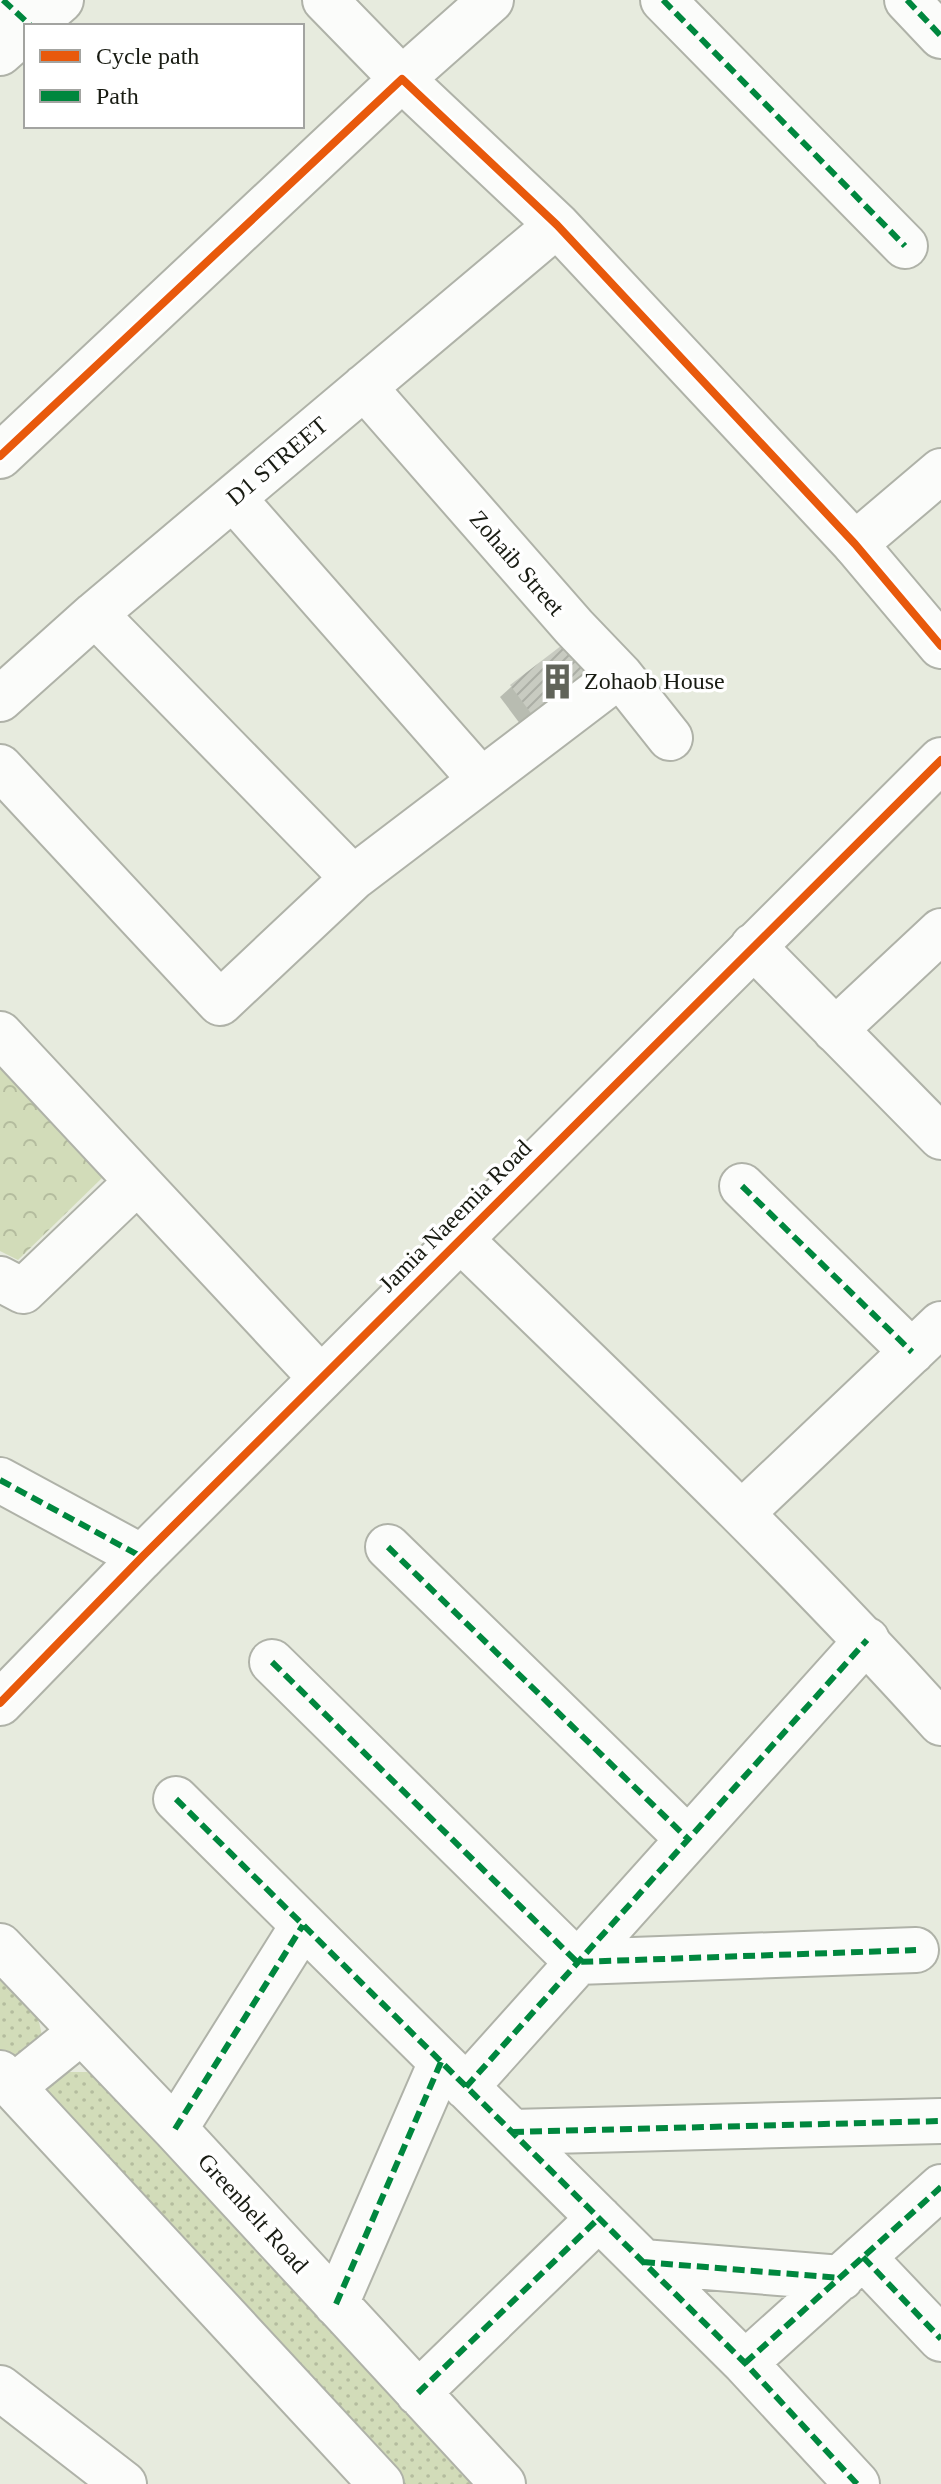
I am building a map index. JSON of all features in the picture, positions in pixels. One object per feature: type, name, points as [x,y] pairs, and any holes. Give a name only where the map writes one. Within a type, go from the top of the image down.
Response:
[{"type":"street","points":[[3,0],[29,24]]},
{"type":"street","points":[[33,24],[61,0]]},
{"type":"street","points":[[325,0],[402,79],[557,225],[855,544],[941,646]]},
{"type":"street","points":[[0,456],[402,79],[491,0]]},
{"type":"street","points":[[663,0],[905,246]]},
{"type":"street","points":[[907,0],[941,36]]},
{"type":"street","points":[[0,53],[24,32]]},
{"type":"street","name":"D1 STREET","points":[[0,699],[95,614],[557,225]]},
{"type":"street","name":"Zohaib Street","points":[[364,387],[574,627],[620,675],[670,738]]},
{"type":"street","points":[[855,544],[941,471]]},
{"type":"street","points":[[233,498],[481,780]]},
{"type":"street","points":[[95,614],[353,878]]},
{"type":"street","points":[[0,767],[220,1003],[353,878],[620,675]]},
{"type":"street","name":"Jamia Naeemia Road","points":[[0,1703],[142,1557],[941,760]]},
{"type":"street","points":[[835,1030],[941,931]]},
{"type":"street","points":[[753,946],[941,1137]]},
{"type":"street","points":[[0,1034],[321,1378]]},
{"type":"street","points":[[0,1279],[23,1291],[137,1182]]},
{"type":"street","points":[[742,1186],[926,1338],[742,1513]]},
{"type":"street","points":[[461,1240],[742,1513],[867,1640],[941,1723]]},
{"type":"street","points":[[0,1480],[142,1557]]},
{"type":"street","points":[[388,1547],[688,1839]]},
{"type":"street","points":[[336,2304],[454,2074],[577,1962],[867,1640]]},
{"type":"street","points":[[272,1662],[577,1962],[916,1950]]},
{"type":"street","points":[[176,1799],[745,2363],[857,2484]]},
{"type":"street","points":[[175,2129],[303,1925]]},
{"type":"street","name":"Greenbelt Road","points":[[0,1946],[175,2129],[503,2484]]},
{"type":"street","points":[[81,2032],[6,2080],[381,2484]]},
{"type":"street","points":[[512,2132],[941,2121]]},
{"type":"street","points":[[745,2363],[941,2187]]},
{"type":"street","points":[[418,2393],[599,2218]]},
{"type":"street","points":[[643,2262],[852,2267],[941,2339]]},
{"type":"street","points":[[0,2388],[124,2484]]},
{"type":"green space","points":[[0,1067],[103,1177],[18,1260],[0,1251]]},
{"type":"green space","points":[[0,1967],[38,2017],[42,2039],[18,2056],[0,2052]]},
{"type":"green space","points":[[63,2072],[87,2072],[104,2078],[487,2484],[397,2484],[42,2087]]},
{"type":"building","name":"Zohaob House","points":[[570,639],[607,676],[539,724],[510,685]]},
{"type":"marked path","points":[[3,0],[29,24]]},
{"type":"marked path","points":[[663,0],[905,246]]},
{"type":"marked path","points":[[907,0],[941,36]]},
{"type":"marked path","points":[[742,1186],[912,1352]]},
{"type":"marked path","points":[[0,1480],[142,1557]]},
{"type":"marked path","points":[[388,1547],[688,1839]]},
{"type":"marked path","points":[[466,2087],[867,1640]]},
{"type":"marked path","points":[[272,1662],[577,1962],[916,1950]]},
{"type":"marked path","points":[[176,1799],[745,2363],[857,2484]]},
{"type":"marked path","points":[[175,2129],[303,1925]]},
{"type":"marked path","points":[[336,2304],[441,2062]]},
{"type":"marked path","points":[[512,2132],[941,2121]]},
{"type":"marked path","points":[[745,2363],[941,2187]]},
{"type":"marked path","points":[[418,2393],[599,2218]]},
{"type":"marked path","points":[[863,2257],[941,2339]]},
{"type":"marked path","points":[[643,2262],[841,2278]]},
{"type":"cycle path","points":[[0,456],[402,79],[557,225],[855,544],[941,646]]},
{"type":"cycle path","points":[[0,1703],[142,1557],[941,760]]},
{"type":"place","name":"Zohaob House","points":[[558,681]]}]
